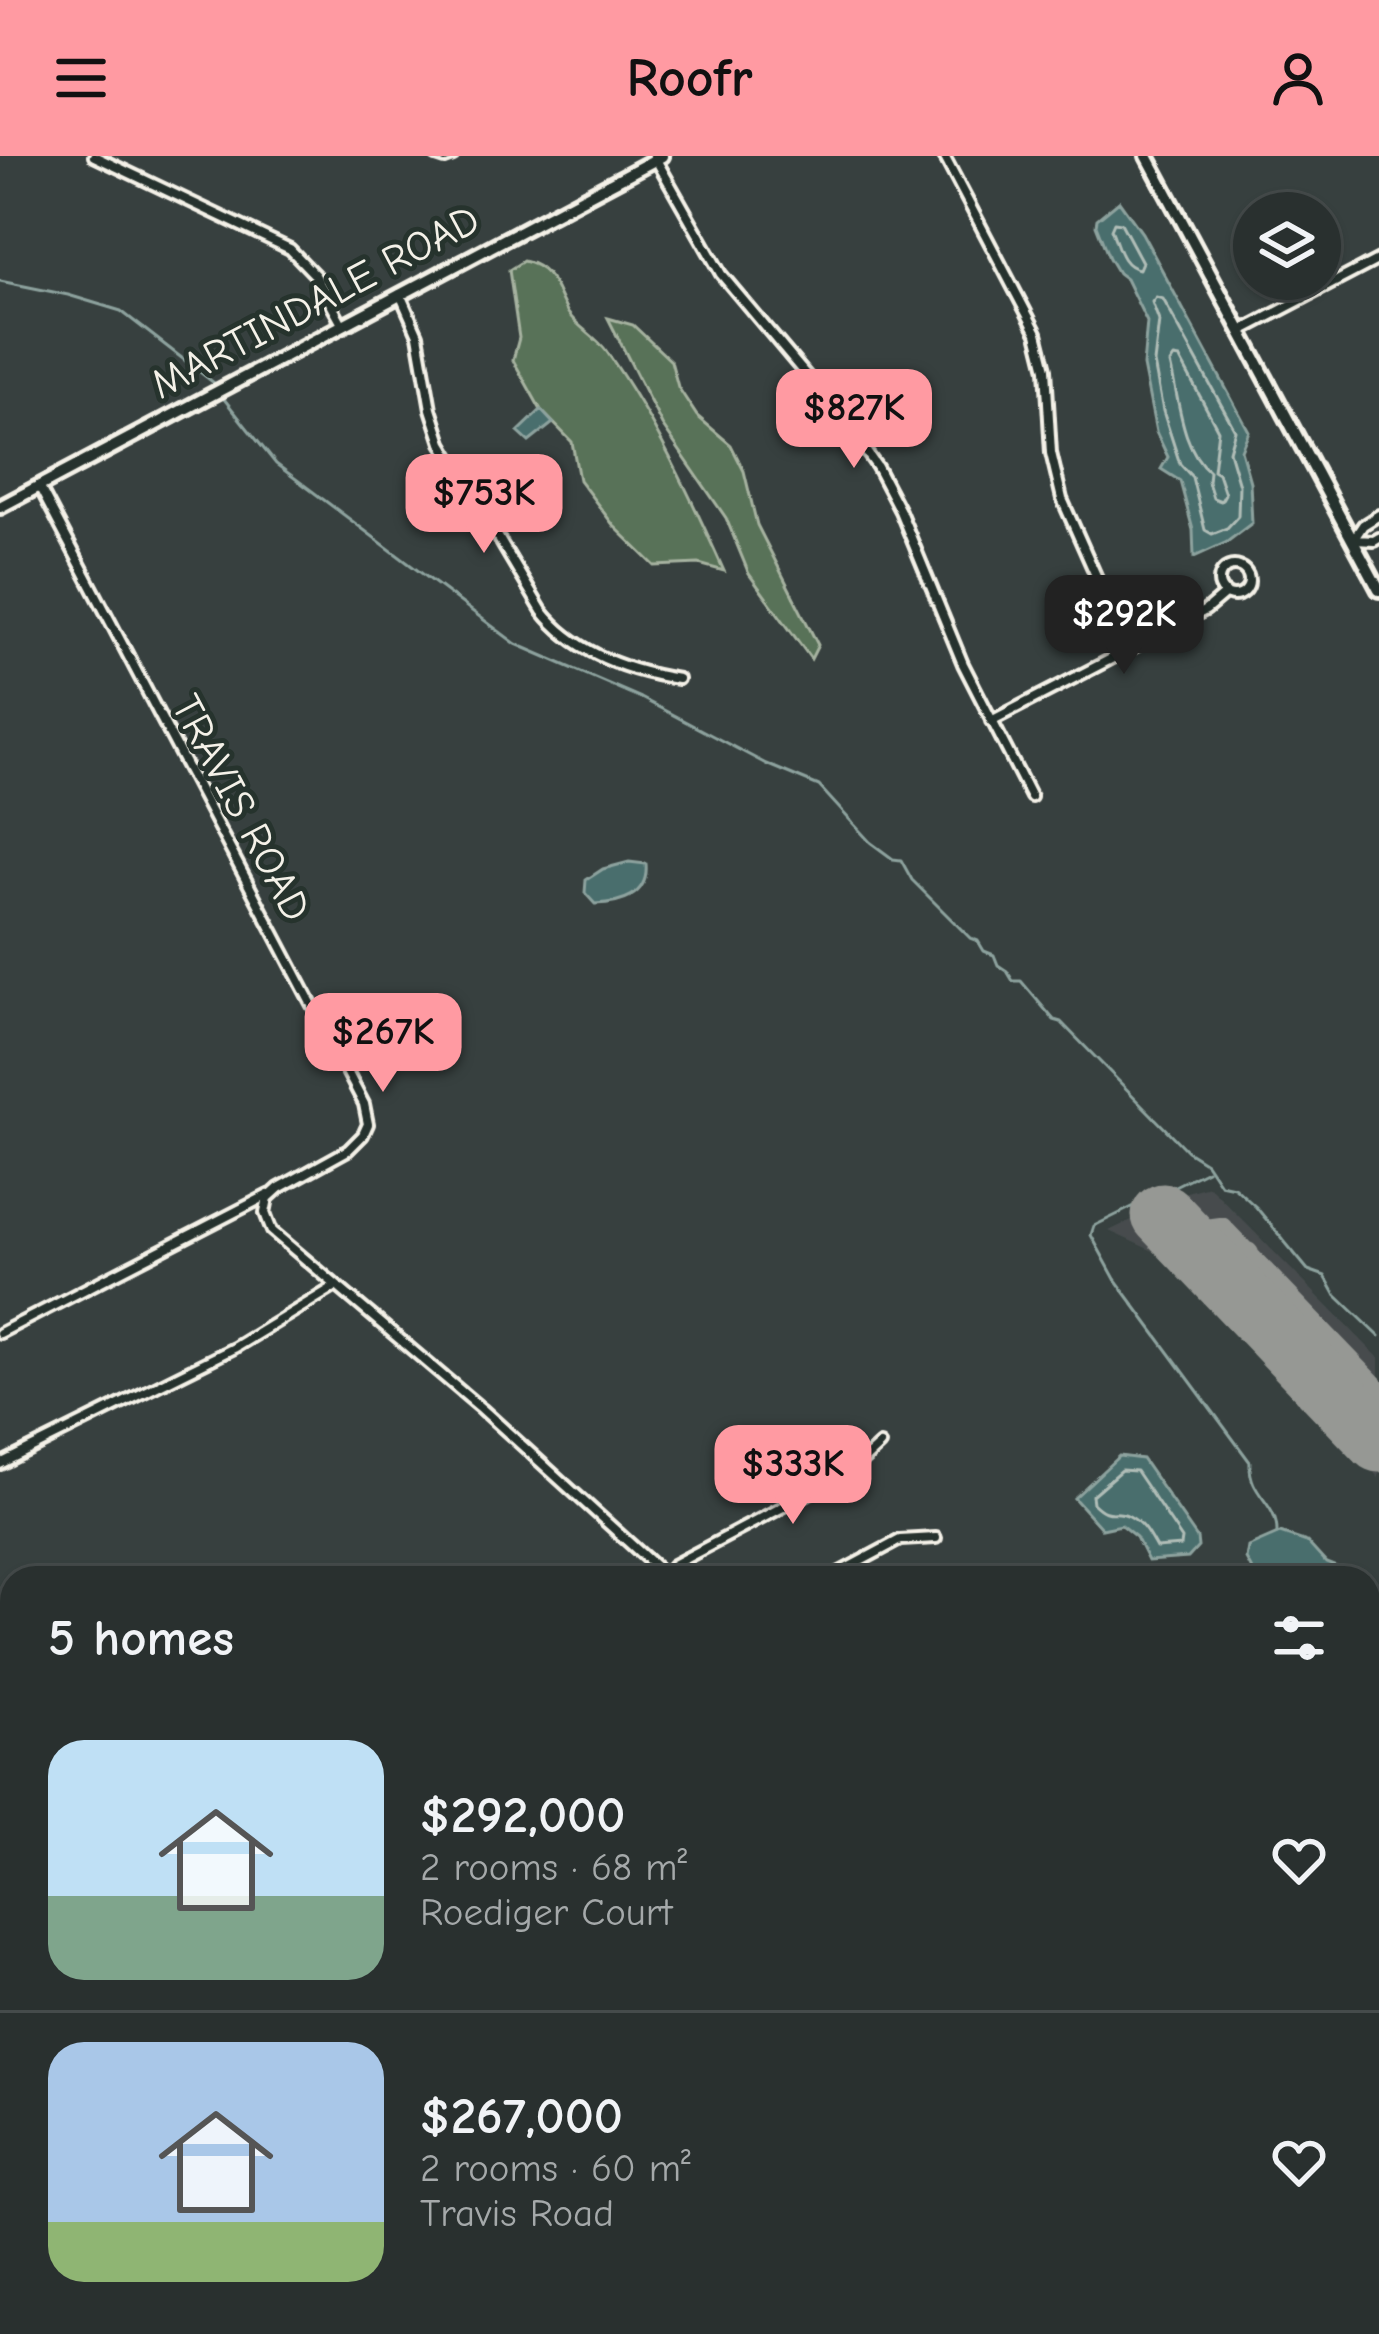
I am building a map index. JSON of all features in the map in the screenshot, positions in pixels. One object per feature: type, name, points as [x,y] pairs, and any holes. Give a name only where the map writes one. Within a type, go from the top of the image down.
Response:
[{"type":"street","points":[[94,156],[286,246],[315,274],[342,325]]},
{"type":"street","points":[[436,156],[453,156]]},
{"type":"street","points":[[944,156],[1037,333],[1046,369],[1049,439],[1059,487],[1129,650]]},
{"type":"street","points":[[1147,156],[1379,590]]},
{"type":"street","points":[[657,157],[721,274],[843,419],[877,467],[991,721],[1030,796]]},
{"type":"street","name":"MARTINDALE ROAD","points":[[0,507],[657,157]]},
{"type":"street","points":[[1241,332],[1379,259]]},
{"type":"street","points":[[400,294],[418,335],[442,443],[542,611],[564,635],[593,652],[640,673],[678,679]]},
{"type":"street","name":"TRAVIS ROAD","points":[[0,1334],[274,1192],[356,1143],[368,1124],[364,1104],[39,486]]},
{"type":"street","points":[[1353,540],[1379,515]]},
{"type":"street","points":[[1353,540],[1374,542],[1379,538]]},
{"type":"street","points":[[991,721],[1206,610],[1226,593]]},
{"type":"street","points":[[274,1192],[265,1205],[272,1231],[482,1409],[654,1566]]},
{"type":"street","points":[[0,1464],[234,1348],[336,1286]]},
{"type":"street","points":[[672,1566],[853,1470],[880,1445]]},
{"type":"street","points":[[852,1566],[900,1540],[935,1538]]},
{"type":"shaded area","points":[[1209,1186],[1379,1358],[1379,1478],[1164,1256],[1109,1231],[1173,1191],[1179,1194]]},
{"type":"green space","points":[[523,261],[547,274],[568,313],[603,347],[624,378],[671,459],[724,571],[699,564],[655,566],[614,526],[579,480],[572,442],[541,410],[513,360],[519,338],[509,270]]},
{"type":"green space","points":[[608,318],[633,325],[671,361],[678,387],[697,416],[731,445],[744,471],[757,525],[818,645],[811,659],[749,574],[726,518],[662,425]]},
{"type":"water","points":[[1119,201],[1142,233],[1249,431],[1241,450],[1250,482],[1252,523],[1227,542],[1194,557],[1193,530],[1180,481],[1161,469],[1168,457],[1156,432],[1143,366],[1147,322],[1126,279],[1109,258],[1096,225]]},
{"type":"water","points":[[541,410],[553,423],[529,442],[518,432]]},
{"type":"water","points":[[629,862],[646,864],[643,884],[631,896],[595,904],[585,893],[586,880]]},
{"type":"water","points":[[1119,1456],[1142,1459],[1197,1538],[1198,1547],[1188,1558],[1148,1561],[1136,1537],[1121,1525],[1102,1529],[1074,1498]]},
{"type":"water","points":[[1280,1533],[1307,1542],[1334,1566],[1250,1566],[1248,1547]]},
{"type":"waterway","points":[[0,281],[121,311],[214,383]]},
{"type":"waterway","points":[[224,399],[276,464],[516,644],[641,698],[766,764],[819,786],[870,842],[901,860],[912,880],[984,951],[994,955],[1013,981],[1021,981],[1054,1020],[1187,1151],[1206,1163],[1220,1184],[1234,1187],[1256,1207],[1308,1270],[1325,1276],[1335,1294],[1379,1336]]},
{"type":"waterway","points":[[1207,1170],[1094,1226],[1091,1235],[1115,1279],[1250,1462],[1254,1483],[1273,1514],[1277,1534]]},
{"type":"taxiway","points":[[1190,1243],[1206,1231],[1221,1229],[1379,1393]]},
{"type":"taxiway","points":[[1223,1277],[1247,1254]]},
{"type":"runway","points":[[1163,1215],[1379,1441]]}]
